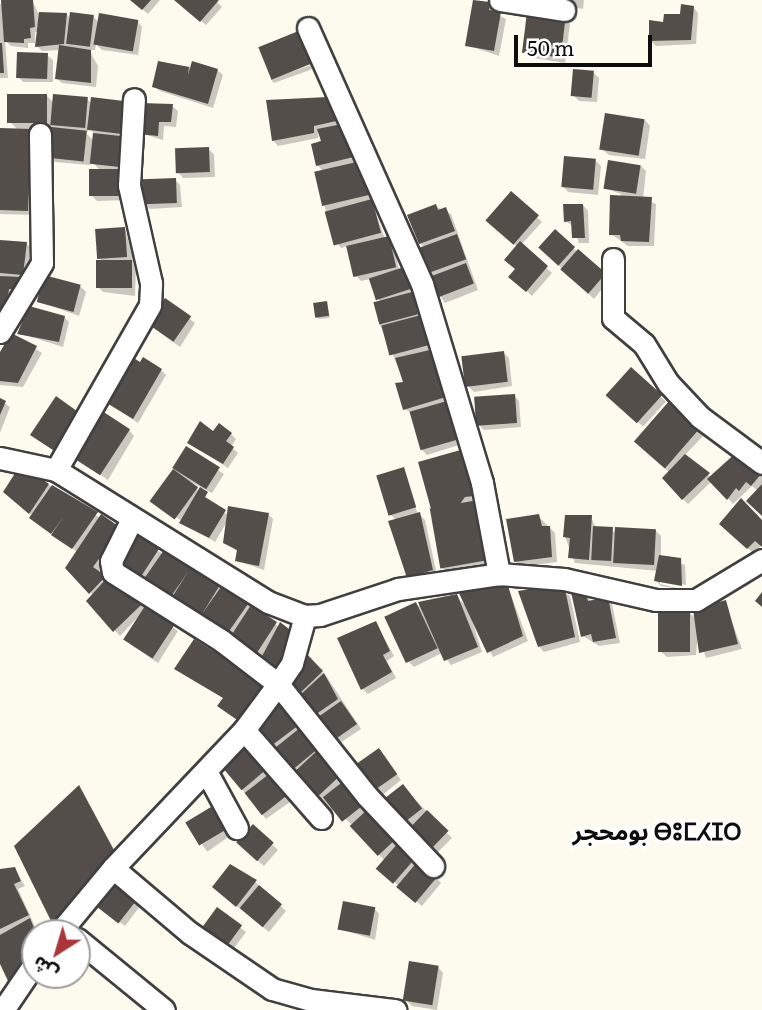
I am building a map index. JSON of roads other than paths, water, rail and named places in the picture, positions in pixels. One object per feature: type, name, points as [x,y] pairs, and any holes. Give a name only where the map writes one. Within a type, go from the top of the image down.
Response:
[{"type":"street","points":[[500,0],[564,10]]},
{"type":"street","points":[[308,28],[422,284],[482,483],[499,574]]},
{"type":"street","points":[[56,470],[150,305],[151,283],[129,185],[134,99]]},
{"type":"street","points":[[0,332],[42,262],[40,134]]},
{"type":"street","points":[[613,259],[613,318],[644,344],[668,383],[700,418],[762,463]]},
{"type":"street","points":[[0,458],[56,470],[268,602],[304,616],[320,615],[398,589],[499,574],[564,579],[680,601],[715,592],[762,560]]},
{"type":"street","points":[[132,519],[111,561],[113,572],[222,642],[278,684],[368,797],[433,866]]},
{"type":"street","points":[[77,919],[113,868],[244,730],[292,663],[304,616]]},
{"type":"street","points":[[244,730],[321,818]]},
{"type":"street","points":[[206,771],[237,828]]},
{"type":"street","points":[[113,868],[201,941],[272,989],[311,1000],[395,1010]]},
{"type":"street","points":[[91,952],[164,1010]]},
{"type":"street","points":[[3,1010],[21,984]]},
{"type":"district","name":"بومحجر ⴱⵓⵎⵃⵊⵔ","points":[[657,830]]}]
